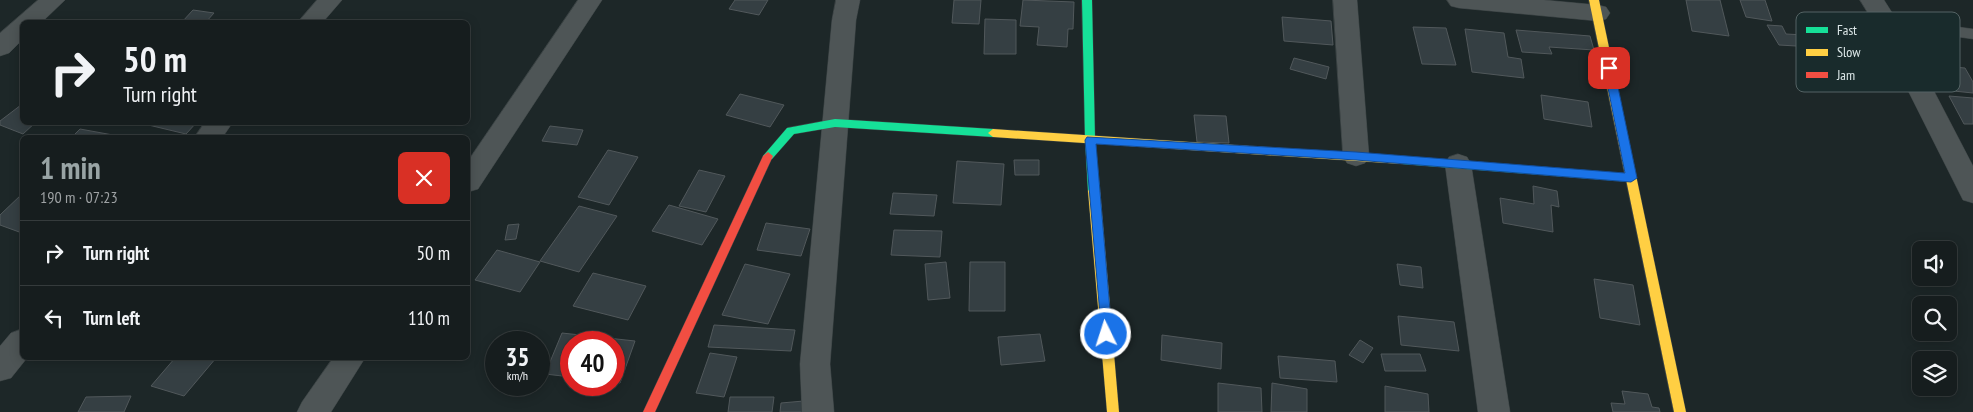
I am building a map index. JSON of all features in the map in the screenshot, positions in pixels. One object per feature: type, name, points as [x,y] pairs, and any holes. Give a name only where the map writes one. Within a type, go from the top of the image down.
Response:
[{"type":"street","points":[[30,20],[53,0]]},
{"type":"street","points":[[312,20],[330,0]]},
{"type":"street","points":[[470,179],[590,0]]},
{"type":"street","points":[[818,412],[815,364],[844,20],[848,0]]},
{"type":"street","points":[[1087,0],[1090,140],[1113,412]]},
{"type":"street","points":[[1345,0],[1356,156]]},
{"type":"street","points":[[1458,0],[1596,6],[1631,178],[1685,411]]},
{"type":"street","points":[[1872,0],[1880,12]]},
{"type":"street","points":[[0,47],[20,29]]},
{"type":"street","points":[[1922,92],[1973,192]]},
{"type":"street","points":[[649,412],[765,160],[791,131],[835,123],[1356,156],[1631,178]]},
{"type":"street","points":[[209,135],[218,125]]},
{"type":"street","points":[[1458,164],[1494,412]]},
{"type":"street","points":[[0,368],[20,344]]},
{"type":"street","points":[[313,412],[349,360]]},
{"type":"lane","points":[[1960,32],[1973,34]]},
{"type":"building","points":[[735,0],[768,0],[759,15],[729,9]]},
{"type":"building","points":[[954,0],[981,0],[979,24],[952,23]]},
{"type":"building","points":[[1023,0],[1074,2],[1073,29],[1068,29],[1067,47],[1037,45],[1039,27],[1020,26]]},
{"type":"building","points":[[1686,0],[1720,0],[1729,36],[1692,31]]},
{"type":"building","points":[[1740,0],[1765,0],[1772,21],[1746,17]]},
{"type":"building","points":[[193,10],[214,13],[208,20],[184,20]]},
{"type":"building","points":[[1282,17],[1331,21],[1333,45],[1284,41]]},
{"type":"building","points":[[985,19],[1016,20],[1016,54],[984,54]]},
{"type":"building","points":[[1767,25],[1782,26],[1786,34],[1796,35],[1796,46],[1779,45]]},
{"type":"building","points":[[1413,27],[1446,28],[1456,65],[1422,64]]},
{"type":"building","points":[[1465,29],[1504,33],[1508,57],[1521,59],[1524,78],[1472,72]]},
{"type":"building","points":[[1516,30],[1590,36],[1594,50],[1549,47],[1552,54],[1522,52]]},
{"type":"building","points":[[1294,58],[1329,67],[1326,79],[1290,69]]},
{"type":"building","points":[[1960,68],[1965,68],[1973,82],[1973,93],[1960,92]]},
{"type":"building","points":[[740,94],[784,105],[770,127],[726,115]]},
{"type":"building","points":[[1541,95],[1588,102],[1592,127],[1544,119]]},
{"type":"building","points":[[1949,96],[1973,98],[1973,124],[1964,124]]},
{"type":"building","points":[[20,106],[20,125],[33,125],[23,134],[0,125],[0,121]]},
{"type":"building","points":[[1194,115],[1226,116],[1229,143],[1197,142]]},
{"type":"building","points":[[148,125],[194,125],[186,134]]},
{"type":"building","points":[[550,126],[583,130],[577,145],[542,141]]},
{"type":"building","points":[[80,129],[113,135],[74,135]]},
{"type":"building","points":[[608,150],[638,157],[609,205],[578,197]]},
{"type":"building","points":[[1014,160],[1039,160],[1039,175],[1015,175]]},
{"type":"building","points":[[957,161],[1004,164],[1001,205],[953,203]]},
{"type":"building","points":[[699,170],[725,176],[706,212],[679,206]]},
{"type":"building","points":[[1533,186],[1557,191],[1559,207],[1551,205],[1553,232],[1503,223],[1500,198],[1534,204]]},
{"type":"building","points":[[893,193],[937,195],[934,216],[890,214]]},
{"type":"building","points":[[20,196],[20,232],[0,225],[0,215]]},
{"type":"building","points":[[669,205],[718,219],[702,245],[652,231]]},
{"type":"building","points":[[579,206],[617,216],[579,272],[540,261]]},
{"type":"building","points":[[766,223],[810,229],[801,256],[757,250]]},
{"type":"building","points":[[519,224],[516,239],[505,240],[508,225]]},
{"type":"building","points":[[894,230],[942,231],[940,257],[891,255]]},
{"type":"building","points":[[497,250],[540,262],[520,292],[475,280]]},
{"type":"building","points":[[946,262],[950,298],[928,300],[925,264]]},
{"type":"building","points":[[970,262],[1005,262],[1005,311],[969,311]]},
{"type":"building","points":[[745,264],[790,274],[768,324],[722,315]]},
{"type":"building","points":[[1397,264],[1421,267],[1423,288],[1400,285]]},
{"type":"building","points":[[593,273],[646,286],[628,320],[573,306]]},
{"type":"building","points":[[1594,279],[1633,285],[1640,325],[1600,318]]},
{"type":"building","points":[[1398,316],[1454,322],[1459,351],[1401,345]]},
{"type":"building","points":[[714,325],[795,330],[791,351],[708,347]]},
{"type":"building","points":[[1040,334],[1045,361],[1001,365],[998,337]]},
{"type":"building","points":[[1162,335],[1222,343],[1221,369],[1161,360]]},
{"type":"building","points":[[560,338],[560,376],[550,375],[550,362]]},
{"type":"building","points":[[625,340],[635,341],[625,369]]},
{"type":"building","points":[[1360,340],[1373,348],[1363,363],[1349,355]]},
{"type":"building","points":[[710,353],[737,357],[724,397],[696,393]]},
{"type":"building","points":[[1381,354],[1420,354],[1426,371],[1385,371]]},
{"type":"building","points":[[1278,356],[1335,361],[1337,382],[1280,378]]},
{"type":"building","points":[[173,360],[214,360],[184,396],[151,386]]},
{"type":"building","points":[[1218,383],[1261,388],[1262,412],[1218,412]]},
{"type":"building","points":[[1272,383],[1307,389],[1307,412],[1271,412]]},
{"type":"building","points":[[1385,386],[1428,394],[1429,412],[1385,412]]},
{"type":"building","points":[[1622,391],[1648,394],[1652,407],[1659,408],[1660,412],[1613,412],[1611,403],[1625,404]]},
{"type":"building","points":[[131,396],[124,412],[78,412],[86,397]]},
{"type":"building","points":[[730,397],[774,397],[772,412],[728,412]]},
{"type":"building","points":[[815,400],[815,412],[780,412],[781,403]]},
{"type":"traffic: fast","points":[[1087,0],[1090,139],[1094,191]]},
{"type":"traffic: fast","points":[[768,156],[791,131],[835,123],[993,133]]},
{"type":"traffic: fast","points":[[1402,160],[1631,178]]},
{"type":"traffic: slow","points":[[1594,0],[1680,412]]},
{"type":"traffic: slow","points":[[993,133],[1402,160]]},
{"type":"traffic: slow","points":[[1094,191],[1113,412]]},
{"type":"traffic: jam","points":[[649,412],[768,156]]},
{"type":"route","points":[[1106,334],[1090,140],[1356,156],[1631,178],[1609,68]]}]
